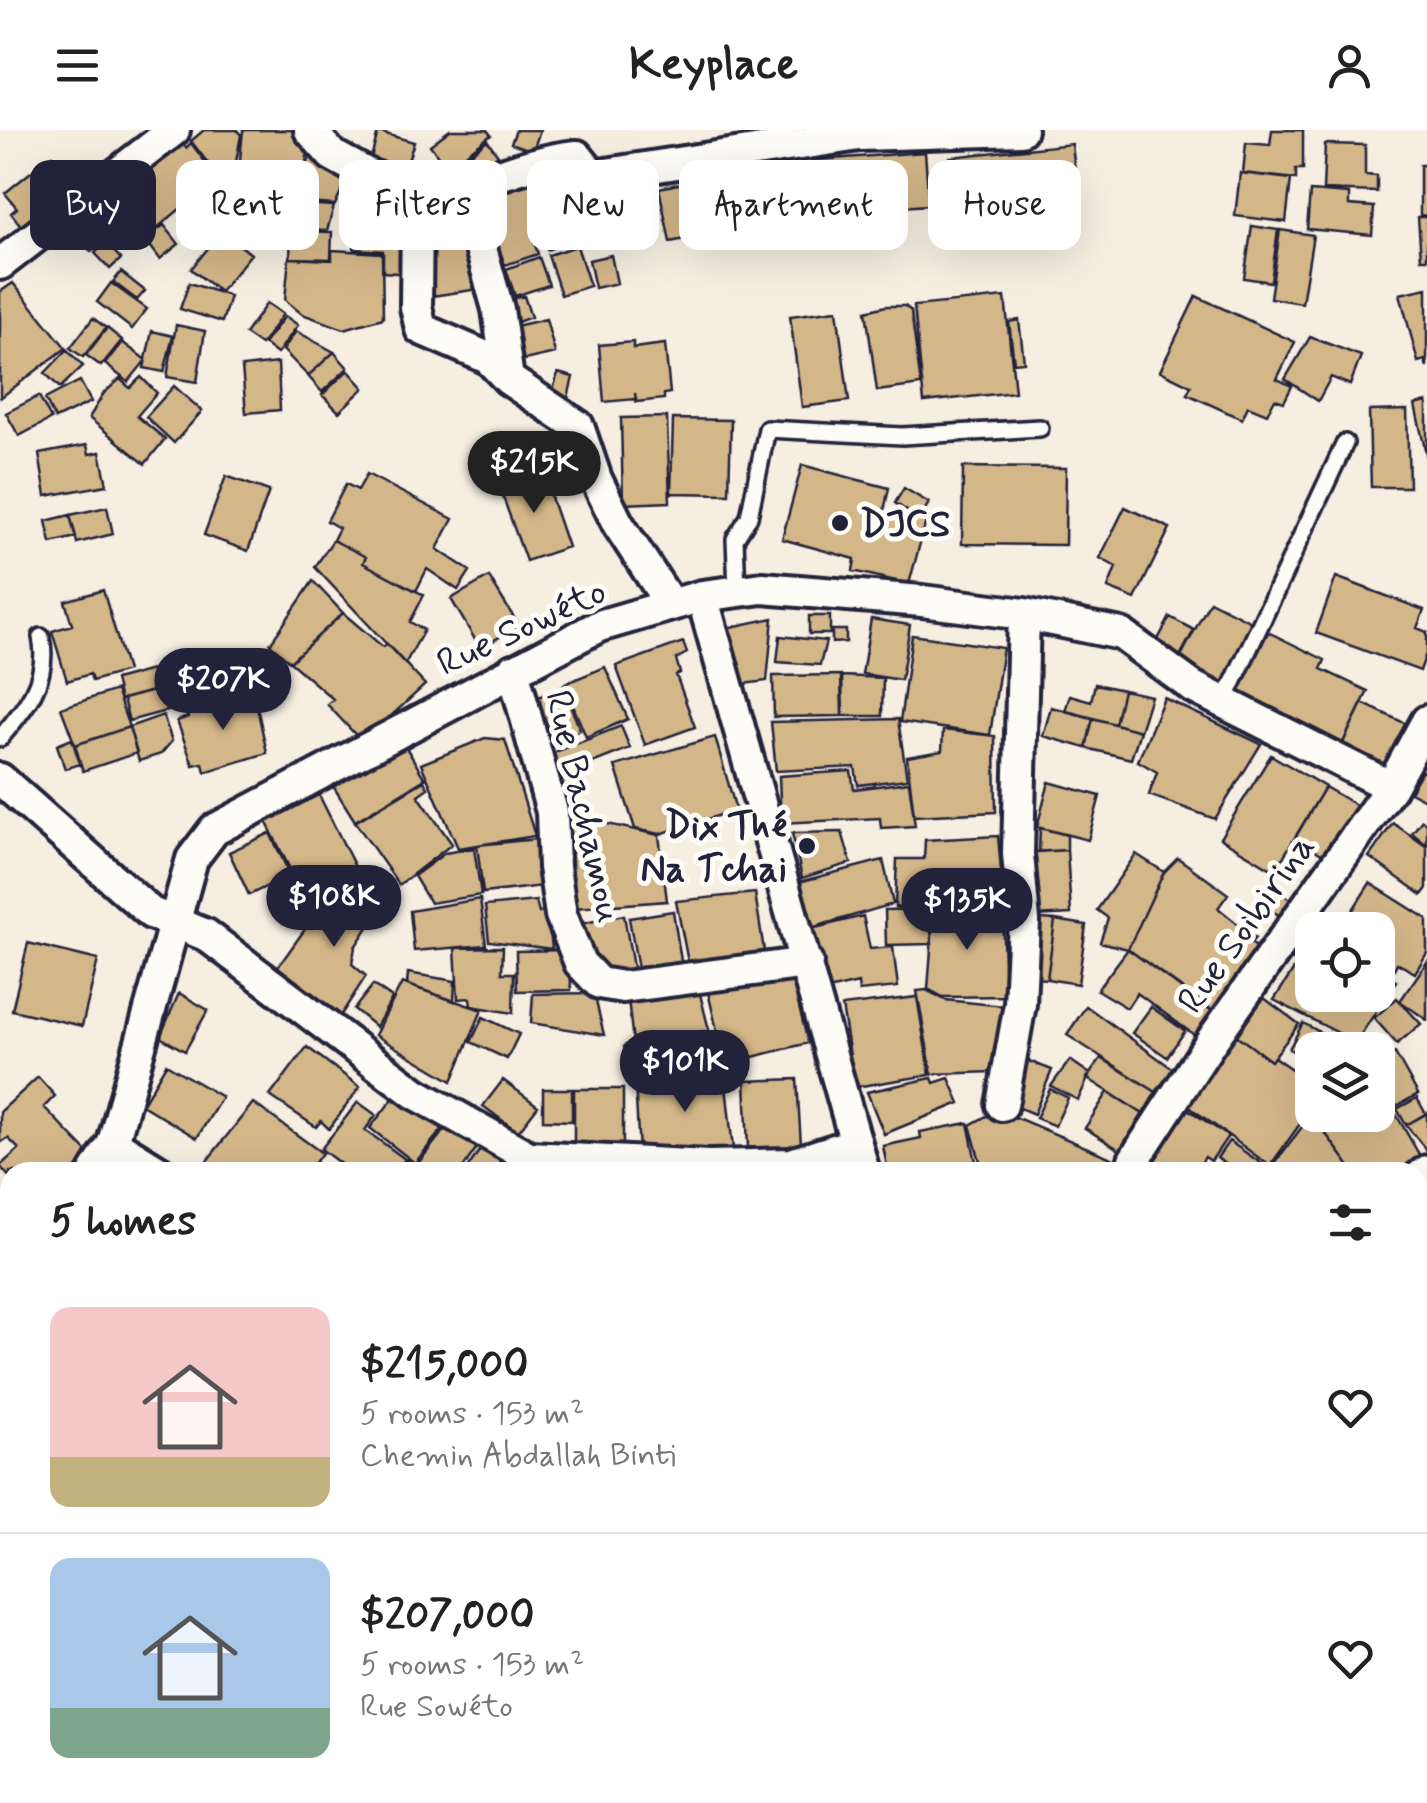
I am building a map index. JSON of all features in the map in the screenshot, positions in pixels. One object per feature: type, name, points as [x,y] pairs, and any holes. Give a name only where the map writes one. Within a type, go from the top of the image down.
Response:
[{"type":"street","points":[[0,264],[103,180],[174,130]]},
{"type":"street","points":[[310,130],[339,160]]},
{"type":"street","points":[[507,173],[540,160],[578,156],[594,176],[860,132],[1021,130]]},
{"type":"street","points":[[415,250],[416,307],[422,330],[488,358],[508,378],[578,426],[596,479],[618,524],[671,605]]},
{"type":"street","points":[[481,250],[498,309],[508,378]]},
{"type":"street","name":"Rue Sowéto","points":[[102,1162],[113,1143],[192,859],[214,830],[600,626],[671,605],[738,592],[850,592],[1024,614],[1121,634],[1193,686],[1391,787]]},
{"type":"street","points":[[702,596],[861,1162]]},
{"type":"street","points":[[1002,1105],[1020,1004],[1024,938],[1018,854],[1024,614]]},
{"type":"street","name":"Rue Bachamou","points":[[512,670],[552,812],[561,914],[580,963],[600,982],[622,988],[807,963]]},
{"type":"street","name":"Rue Soibirina","points":[[1133,1162],[1210,1042],[1391,787],[1427,720]]},
{"type":"street","points":[[0,778],[151,913],[206,935],[415,1093],[528,1157],[629,1162]]},
{"type":"street","points":[[797,1162],[856,1142]]},
{"type":"street","points":[[113,1143],[144,1162]]},
{"type":"lane","points":[[738,592],[735,539],[749,518],[767,429],[902,436],[1040,428]]},
{"type":"lane","points":[[1224,702],[1345,443]]},
{"type":"lane","points":[[0,738],[39,686],[44,666],[41,637]]},
{"type":"building","points":[[204,130],[237,130],[241,135],[236,160],[206,160],[191,141]]},
{"type":"building","points":[[243,130],[291,130],[311,139],[306,160],[240,160]]},
{"type":"building","points":[[450,130],[487,130],[491,135],[458,160],[441,160],[430,145]]},
{"type":"building","points":[[516,130],[540,130],[533,151],[511,143]]},
{"type":"building","points":[[1272,130],[1303,130],[1303,169],[1296,169],[1296,179],[1243,173],[1246,143],[1270,145]]},
{"type":"building","points":[[378,132],[414,142],[408,160],[371,158]]},
{"type":"building","points":[[487,140],[498,155],[491,160],[475,160],[470,154]]},
{"type":"building","points":[[182,143],[186,148],[191,143],[204,160],[176,160],[176,212],[156,229],[156,164]]},
{"type":"building","points":[[1072,144],[1074,160],[950,160],[950,157]]},
{"type":"building","points":[[1325,144],[1365,145],[1365,175],[1377,176],[1377,192],[1323,190]]},
{"type":"building","points":[[925,152],[928,205],[908,206],[908,160],[818,160]]},
{"type":"building","points":[[311,155],[339,165],[339,196],[335,205],[319,204],[319,160],[309,160]]},
{"type":"building","points":[[1420,165],[1427,165],[1427,216],[1420,215]]},
{"type":"building","points":[[30,173],[30,221],[22,227],[11,213],[17,208],[5,193]]},
{"type":"building","points":[[1240,173],[1291,179],[1286,222],[1235,216]]},
{"type":"building","points":[[527,174],[527,250],[537,250],[538,254],[505,265],[499,250],[507,250],[507,181]]},
{"type":"building","points":[[679,184],[679,240],[670,242],[659,188]]},
{"type":"building","points":[[1310,191],[1349,194],[1349,205],[1374,207],[1372,235],[1307,229]]},
{"type":"building","points":[[319,205],[334,206],[327,231],[319,231]]},
{"type":"building","points":[[1418,217],[1427,217],[1427,259],[1421,259]]},
{"type":"building","points":[[164,225],[176,240],[176,246],[160,259],[153,250],[156,231]]},
{"type":"building","points":[[1252,226],[1278,230],[1271,282],[1244,278]]},
{"type":"building","points":[[1280,230],[1313,235],[1302,303],[1270,298]]},
{"type":"building","points":[[319,232],[332,232],[331,259],[290,258],[290,250],[319,250]]},
{"type":"building","points":[[113,250],[121,259],[110,269],[95,253]]},
{"type":"building","points":[[206,250],[246,250],[251,254],[220,292],[191,269]]},
{"type":"building","points":[[332,250],[382,253],[383,318],[344,329],[302,314],[285,300],[289,258],[332,260]]},
{"type":"building","points":[[368,250],[410,250],[411,274],[383,272],[383,251]]},
{"type":"building","points":[[425,250],[474,250],[479,289],[432,296]]},
{"type":"building","points":[[578,250],[590,286],[561,295],[548,255]]},
{"type":"building","points":[[611,255],[617,283],[595,288],[589,260]]},
{"type":"building","points":[[539,257],[549,285],[515,296],[506,269]]},
{"type":"building","points":[[121,272],[145,291],[137,300],[113,282]]},
{"type":"building","points":[[13,283],[66,348],[0,398],[0,292]]},
{"type":"building","points":[[111,283],[147,309],[132,329],[97,302]]},
{"type":"building","points":[[189,283],[230,296],[222,322],[180,309]]},
{"type":"building","points":[[1427,288],[1427,368],[1425,360],[1418,362],[1400,294]]},
{"type":"building","points":[[524,296],[531,317],[515,323],[507,300]]},
{"type":"building","points":[[1196,296],[1295,342],[1277,379],[1292,386],[1284,402],[1275,399],[1267,414],[1248,406],[1242,419],[1187,394],[1191,386],[1160,371]]},
{"type":"building","points":[[1005,297],[1015,392],[924,402],[914,306]]},
{"type":"building","points":[[267,303],[283,314],[261,345],[245,334]]},
{"type":"building","points":[[905,306],[911,311],[921,385],[877,391],[866,311]]},
{"type":"building","points":[[837,310],[849,401],[802,407],[790,316]]},
{"type":"building","points":[[285,316],[298,325],[277,354],[264,344]]},
{"type":"building","points":[[93,318],[106,328],[83,357],[70,348]]},
{"type":"building","points":[[546,319],[555,353],[524,360],[516,326]]},
{"type":"building","points":[[1019,320],[1024,362],[1014,363],[1009,322]]},
{"type":"building","points":[[176,325],[205,331],[197,382],[167,377]]},
{"type":"building","points":[[107,328],[122,340],[101,366],[86,355]]},
{"type":"building","points":[[152,331],[173,336],[164,372],[144,368]]},
{"type":"building","points":[[296,331],[334,352],[308,376],[283,350]]},
{"type":"building","points":[[1310,337],[1361,356],[1350,385],[1331,377],[1318,401],[1285,379]]},
{"type":"building","points":[[122,342],[146,360],[128,382],[105,364]]},
{"type":"building","points":[[633,342],[633,348],[665,344],[670,393],[664,394],[664,399],[604,402],[599,345]]},
{"type":"building","points":[[67,350],[83,366],[60,388],[45,373]]},
{"type":"building","points":[[334,352],[348,368],[322,392],[308,376]]},
{"type":"building","points":[[278,363],[280,410],[246,413],[242,367]]},
{"type":"building","points":[[348,370],[364,388],[339,412],[322,395]]},
{"type":"building","points":[[558,373],[573,377],[567,402],[551,397]]},
{"type":"building","points":[[141,377],[157,393],[137,416],[165,439],[145,464],[89,418],[104,393],[120,379],[130,388]]},
{"type":"building","points":[[80,381],[91,402],[55,419],[45,399]]},
{"type":"building","points":[[174,386],[202,411],[174,443],[146,417]]},
{"type":"building","points":[[39,396],[51,419],[19,436],[6,413]]},
{"type":"building","points":[[1427,402],[1427,458],[1415,405]]},
{"type":"building","points":[[1407,410],[1409,487],[1371,487],[1369,411]]},
{"type":"building","points":[[667,417],[670,502],[623,504],[621,418]]},
{"type":"building","points":[[673,419],[731,420],[729,494],[671,493]]},
{"type":"building","points":[[87,445],[89,454],[100,452],[107,485],[46,496],[39,454]]},
{"type":"building","points":[[802,465],[889,488],[884,511],[926,521],[909,584],[853,571],[855,559],[782,539]]},
{"type":"building","points":[[963,467],[1066,468],[1065,545],[962,544]]},
{"type":"building","points":[[542,471],[568,547],[526,561],[499,486]]},
{"type":"building","points":[[367,474],[453,519],[437,549],[470,571],[458,590],[427,569],[416,591],[363,563],[366,557],[333,540],[339,528],[327,521],[346,484],[358,490]]},
{"type":"building","points":[[226,476],[269,491],[248,551],[204,535]]},
{"type":"building","points":[[904,488],[929,503],[919,519],[895,503]]},
{"type":"building","points":[[107,507],[113,534],[77,543],[70,515]]},
{"type":"building","points":[[1125,507],[1170,528],[1135,599],[1108,588],[1116,567],[1100,558]]},
{"type":"building","points":[[70,515],[76,537],[51,543],[46,521]]},
{"type":"building","points":[[333,540],[366,557],[363,563],[424,595],[410,622],[424,630],[405,664],[315,567]]},
{"type":"building","points":[[489,577],[519,626],[480,648],[451,599]]},
{"type":"building","points":[[1336,577],[1424,610],[1417,628],[1427,632],[1427,651],[1420,671],[1316,633]]},
{"type":"building","points":[[313,581],[343,613],[290,662],[270,644]]},
{"type":"building","points":[[103,590],[127,671],[92,681],[90,674],[67,681],[52,631],[72,625],[65,601]]},
{"type":"building","points":[[1210,601],[1255,624],[1221,687],[1177,664]]},
{"type":"building","points":[[343,613],[383,647],[387,644],[425,685],[379,727],[367,747],[327,704],[333,699],[290,662]]},
{"type":"building","points":[[809,616],[830,616],[830,634],[809,634]]},
{"type":"building","points":[[1170,617],[1194,630],[1178,660],[1154,647]]},
{"type":"building","points":[[773,618],[767,681],[735,685],[726,628]]},
{"type":"building","points":[[871,619],[910,625],[901,680],[862,674]]},
{"type":"building","points":[[832,630],[846,630],[846,642],[832,643]]},
{"type":"building","points":[[1268,632],[1325,660],[1321,669],[1368,691],[1340,749],[1236,699]]},
{"type":"building","points":[[912,635],[1003,648],[990,735],[900,722]]},
{"type":"building","points":[[780,636],[826,641],[820,665],[777,662]]},
{"type":"building","points":[[683,642],[687,653],[676,659],[680,673],[676,675],[695,727],[645,745],[616,666]]},
{"type":"building","points":[[170,665],[175,685],[120,700],[115,680]]},
{"type":"building","points":[[605,667],[628,719],[586,737],[564,684]]},
{"type":"building","points":[[841,675],[842,716],[774,717],[773,676]]},
{"type":"building","points":[[842,676],[883,678],[882,716],[843,716]]},
{"type":"building","points":[[1095,684],[1123,690],[1115,724],[1065,711],[1070,695],[1091,701]]},
{"type":"building","points":[[167,687],[173,709],[129,721],[123,699]]},
{"type":"building","points":[[563,687],[580,730],[554,741],[536,698]]},
{"type":"building","points":[[116,690],[129,727],[75,745],[61,708]]},
{"type":"building","points":[[1123,690],[1151,696],[1140,731],[1115,724]]},
{"type":"building","points":[[246,692],[251,708],[257,707],[267,753],[205,772],[203,763],[193,765],[177,721],[188,717],[186,710]]},
{"type":"building","points":[[1164,698],[1261,744],[1215,819],[1149,795],[1157,772],[1138,761]]},
{"type":"building","points":[[1362,703],[1411,726],[1386,778],[1337,755]]},
{"type":"building","points":[[1051,707],[1093,718],[1086,748],[1043,736]]},
{"type":"building","points":[[163,715],[172,741],[161,754],[139,761],[129,727]]},
{"type":"building","points":[[1093,718],[1140,731],[1131,759],[1086,748]]},
{"type":"building","points":[[898,719],[907,779],[858,785],[855,767],[776,771],[771,722]]},
{"type":"building","points":[[621,726],[630,748],[577,769],[580,782],[564,788],[553,753]]},
{"type":"building","points":[[129,727],[137,753],[83,771],[75,745]]},
{"type":"building","points":[[943,730],[995,736],[996,812],[914,816],[907,757],[942,751]]},
{"type":"building","points":[[715,737],[736,810],[660,834],[635,829],[615,766]]},
{"type":"building","points":[[485,738],[505,740],[535,836],[458,848],[421,764]]},
{"type":"building","points":[[72,739],[80,764],[65,769],[57,745]]},
{"type":"building","points":[[404,744],[425,779],[355,821],[333,786]]},
{"type":"building","points":[[1271,755],[1325,787],[1275,871],[1220,838]]},
{"type":"building","points":[[851,771],[854,789],[909,782],[915,826],[881,828],[880,818],[781,823],[779,776]]},
{"type":"building","points":[[1422,771],[1427,774],[1427,801],[1410,792]]},
{"type":"building","points":[[424,781],[428,788],[418,795],[452,844],[399,885],[355,822]]},
{"type":"building","points":[[1049,782],[1100,796],[1088,840],[1037,827]]},
{"type":"building","points":[[1325,787],[1361,808],[1330,859],[1295,838]]},
{"type":"building","points":[[319,795],[355,867],[354,897],[313,915],[266,821]]},
{"type":"building","points":[[570,816],[659,835],[667,901],[574,908]]},
{"type":"building","points":[[1422,820],[1427,824],[1427,845],[1412,833]]},
{"type":"building","points":[[1393,823],[1427,847],[1427,888],[1422,895],[1369,857]]},
{"type":"building","points":[[1040,828],[1067,835],[1067,850],[1039,852]]},
{"type":"building","points":[[842,832],[851,863],[802,878],[792,833]]},
{"type":"building","points":[[270,833],[290,875],[249,895],[229,852]]},
{"type":"building","points":[[998,836],[1004,906],[895,907],[897,859],[924,859],[925,840]]},
{"type":"building","points":[[538,839],[543,886],[483,893],[477,845]]},
{"type":"building","points":[[474,848],[481,895],[430,903],[414,876],[445,853]]},
{"type":"building","points":[[1067,850],[1071,914],[1035,916],[1030,852]]},
{"type":"building","points":[[1136,854],[1164,872],[1128,949],[1100,942],[1108,918],[1097,910]]},
{"type":"building","points":[[1178,858],[1228,894],[1218,908],[1255,938],[1251,943],[1264,953],[1225,1009],[1218,1004],[1212,1011],[1128,949],[1164,872]]},
{"type":"building","points":[[883,860],[893,904],[811,928],[799,882]]},
{"type":"building","points":[[1370,883],[1427,919],[1427,953],[1415,973],[1397,963],[1395,967],[1395,912],[1351,912]]},
{"type":"building","points":[[1271,886],[1300,906],[1289,922],[1259,902]]},
{"type":"building","points":[[390,890],[389,909],[370,924],[355,947],[352,964],[366,976],[341,1015],[278,967],[315,915],[354,898]]},
{"type":"building","points":[[755,893],[765,957],[689,967],[676,901]]},
{"type":"building","points":[[480,899],[486,945],[414,951],[410,911]]},
{"type":"building","points":[[536,901],[539,913],[548,911],[552,949],[489,941],[485,906]]},
{"type":"building","points":[[930,909],[932,944],[886,945],[885,910]]},
{"type":"building","points":[[934,909],[1002,909],[1005,996],[943,997],[928,989]]},
{"type":"building","points":[[673,911],[682,967],[639,975],[629,918]]},
{"type":"building","points":[[624,915],[634,973],[607,976],[587,948],[580,924]]},
{"type":"building","points":[[863,916],[870,949],[893,947],[898,987],[859,991],[858,983],[828,990],[811,929]]},
{"type":"building","points":[[1042,919],[1055,920],[1047,979],[1034,978]]},
{"type":"building","points":[[1055,920],[1086,925],[1078,984],[1047,979]]},
{"type":"building","points":[[28,943],[98,960],[82,1026],[12,1010]]},
{"type":"building","points":[[503,947],[502,973],[514,973],[513,1013],[471,1006],[470,998],[458,999],[455,948]]},
{"type":"building","points":[[1128,949],[1219,1015],[1201,1040],[1137,993],[1127,1008],[1097,990]]},
{"type":"building","points":[[570,950],[571,990],[517,991],[516,951]]},
{"type":"building","points":[[1427,962],[1427,1020],[1400,1001]]},
{"type":"building","points":[[1295,968],[1295,1011],[1274,1000]]},
{"type":"building","points":[[408,973],[455,981],[454,1001],[407,985]]},
{"type":"building","points":[[792,978],[808,1043],[725,1064],[707,988],[746,979],[747,986]]},
{"type":"building","points":[[402,983],[482,1010],[452,1081],[375,1035]]},
{"type":"building","points":[[373,985],[392,998],[376,1027],[354,1009]]},
{"type":"building","points":[[699,990],[709,1030],[683,1036],[685,1069],[628,1073],[624,1046],[633,1042],[628,999]]},
{"type":"building","points":[[926,990],[945,1000],[1005,1006],[995,1072],[932,1074],[917,991]]},
{"type":"building","points":[[179,993],[208,1010],[185,1051],[160,1037]]},
{"type":"building","points":[[594,993],[604,1035],[531,1023],[533,994]]},
{"type":"building","points":[[917,997],[930,1075],[855,1087],[842,1006]]},
{"type":"building","points":[[1264,998],[1299,1024],[1271,1061],[1236,1035]]},
{"type":"building","points":[[1395,1000],[1421,1024],[1397,1044],[1395,1032],[1386,1032],[1374,1018],[1381,1012],[1395,1012]]},
{"type":"building","points":[[1086,1006],[1173,1069],[1156,1092],[1067,1035]]},
{"type":"building","points":[[1151,1007],[1185,1031],[1167,1057],[1132,1033]]},
{"type":"building","points":[[1297,1012],[1376,1012],[1363,1032],[1336,1032]]},
{"type":"building","points":[[483,1017],[519,1034],[507,1059],[471,1042]]},
{"type":"building","points":[[1303,1023],[1320,1032],[1298,1032]]},
{"type":"building","points":[[1236,1035],[1271,1061],[1274,1057],[1295,1072],[1295,1131],[1273,1162],[1265,1162],[1184,1103]]},
{"type":"building","points":[[307,1047],[360,1087],[329,1129],[321,1121],[316,1127],[270,1096]]},
{"type":"building","points":[[1395,1053],[1418,1094],[1395,1107]]},
{"type":"building","points":[[1101,1058],[1156,1092],[1143,1114],[1087,1078]]},
{"type":"building","points":[[1026,1060],[1052,1070],[1034,1114],[1008,1103]]},
{"type":"building","points":[[1070,1060],[1090,1074],[1078,1100],[1051,1086]]},
{"type":"building","points":[[166,1064],[222,1097],[197,1138],[142,1105]]},
{"type":"building","points":[[724,1068],[734,1158],[639,1153],[635,1081],[668,1081],[668,1073]]},
{"type":"building","points":[[38,1077],[55,1096],[44,1107],[90,1155],[83,1162],[4,1162],[19,1149],[8,1138],[0,1143],[0,1112]]},
{"type":"building","points":[[932,1078],[934,1083],[949,1078],[960,1103],[884,1134],[867,1092]]},
{"type":"building","points":[[797,1079],[801,1146],[748,1148],[745,1081]]},
{"type":"building","points":[[503,1080],[538,1106],[518,1132],[483,1106]]},
{"type":"building","points":[[402,1087],[447,1123],[416,1162],[370,1128]]},
{"type":"building","points":[[543,1089],[572,1089],[572,1121],[543,1120]]},
{"type":"building","points":[[574,1089],[623,1089],[623,1144],[574,1143]]},
{"type":"building","points":[[1050,1089],[1068,1098],[1055,1126],[1036,1118]]},
{"type":"building","points":[[1108,1092],[1143,1114],[1120,1150],[1085,1128]]},
{"type":"building","points":[[1417,1098],[1426,1114],[1406,1125],[1397,1109]]},
{"type":"building","points":[[358,1102],[376,1115],[365,1130],[405,1159],[338,1162],[321,1149]]},
{"type":"building","points":[[253,1103],[322,1153],[315,1162],[206,1162]]},
{"type":"building","points":[[1183,1106],[1228,1136],[1211,1161],[1205,1157],[1202,1162],[1145,1162]]},
{"type":"building","points":[[998,1110],[1121,1162],[980,1162],[970,1125]]},
{"type":"building","points":[[1395,1113],[1423,1162],[1347,1162],[1324,1132],[1395,1132]]},
{"type":"building","points":[[1427,1113],[1427,1151],[1406,1125]]},
{"type":"building","points":[[968,1123],[976,1162],[886,1162],[883,1146],[921,1138],[920,1132]]},
{"type":"building","points":[[449,1124],[480,1143],[467,1162],[419,1162]]},
{"type":"building","points":[[1298,1132],[1324,1132],[1347,1162],[1276,1162]]},
{"type":"building","points":[[1229,1141],[1259,1162],[1223,1162],[1217,1158]]},
{"type":"building","points":[[483,1145],[507,1161],[506,1162],[472,1162]]},
{"type":"place","name":"DJCS","points":[[840,523]]},
{"type":"place","name":"Dix Thé Na Tchai","points":[[807,846]]}]
